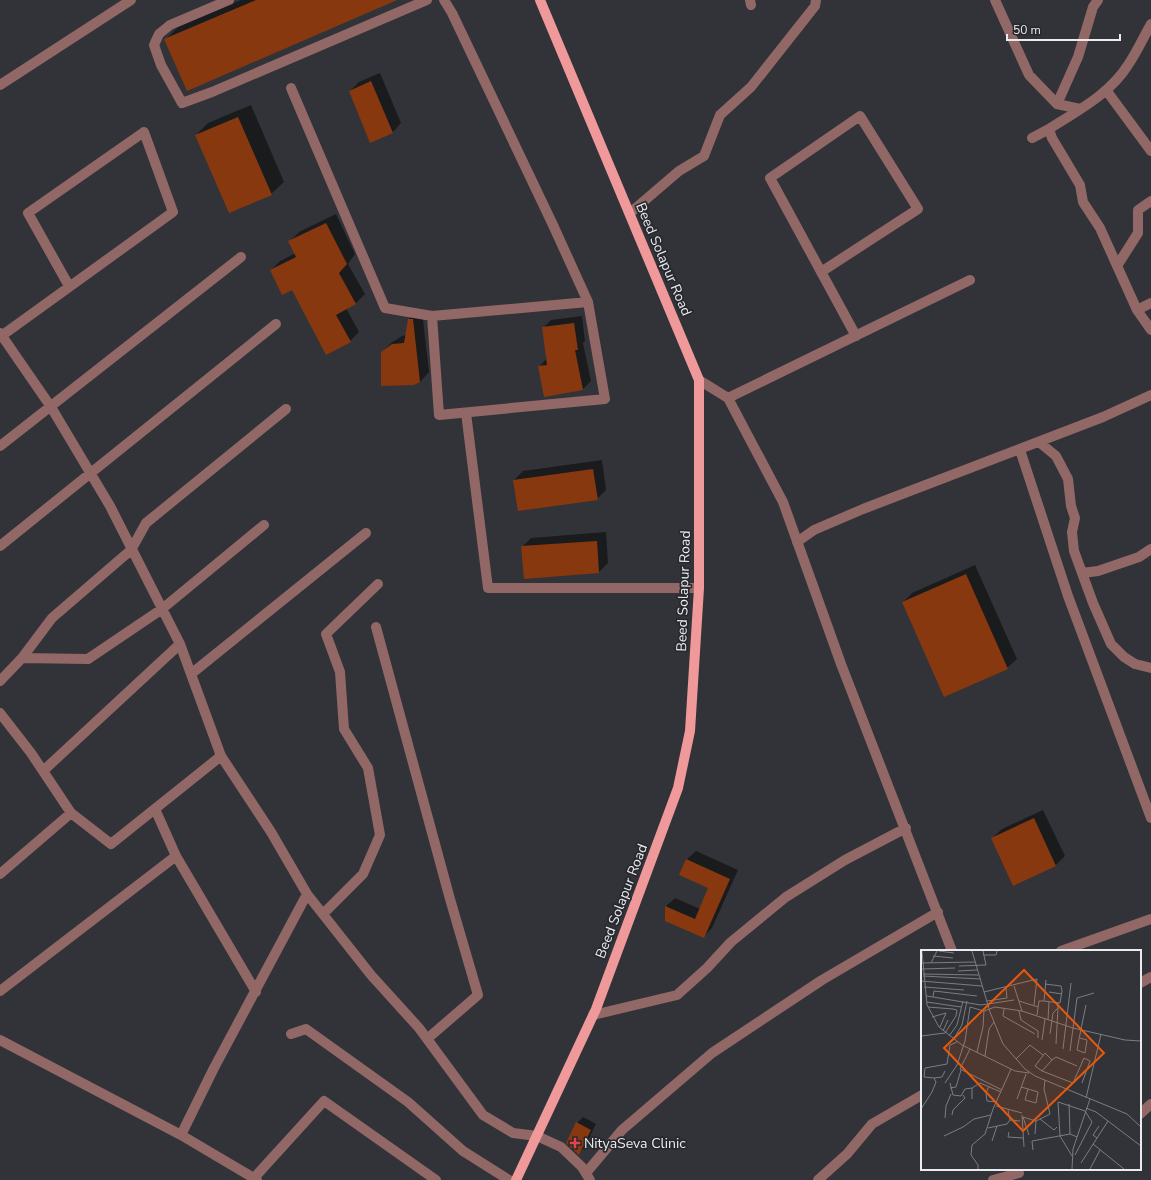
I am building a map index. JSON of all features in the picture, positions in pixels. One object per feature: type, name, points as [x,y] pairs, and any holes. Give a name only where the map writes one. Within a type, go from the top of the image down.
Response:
[{"type":"main road","name":"Beed Solapur Road","points":[[516,1180],[593,1015],[678,788],[690,731],[699,588],[699,380],[540,0]]},
{"type":"street","points":[[0,85],[131,0]]},
{"type":"street","points":[[228,0],[170,25],[159,34],[154,45],[161,65],[182,103],[212,92],[427,0]]},
{"type":"street","points":[[432,316],[439,415],[605,399],[588,302],[452,13],[444,0]]},
{"type":"street","points":[[630,213],[679,171],[704,156],[720,115],[750,87],[815,6],[816,0]]},
{"type":"street","points":[[995,0],[1029,75],[1057,104],[1080,109]]},
{"type":"street","points":[[1057,104],[1078,58],[1093,7],[1098,0]]},
{"type":"street","points":[[1032,138],[1080,109],[1106,90],[1128,66],[1151,24]]},
{"type":"street","points":[[291,88],[385,308],[432,316],[588,302]]},
{"type":"street","points":[[1106,90],[1151,151]]},
{"type":"street","points":[[821,272],[918,209],[860,116],[770,178],[821,272],[856,336]]},
{"type":"street","points":[[1049,129],[1052,138],[1080,185],[1083,202],[1100,228],[1137,310],[1151,330]]},
{"type":"street","points":[[70,286],[28,213],[144,132],[173,212],[70,286],[0,335],[51,407],[110,506],[180,644],[221,756],[271,832],[307,894],[371,976],[419,1028],[483,1115],[513,1133],[537,1136],[561,1147],[582,1167],[588,1176],[622,1130],[712,1053],[822,980],[938,912]]},
{"type":"street","points":[[1117,266],[1138,233],[1138,210],[1151,201]]},
{"type":"street","points":[[0,446],[240,257]]},
{"type":"street","points":[[728,398],[970,280]]},
{"type":"street","points":[[1137,310],[1151,303]]},
{"type":"street","points":[[0,546],[276,324]]},
{"type":"street","points":[[699,380],[728,398],[783,502],[841,664],[906,828],[952,950]]},
{"type":"street","points":[[797,542],[814,530],[863,509],[1020,450],[1149,398]]},
{"type":"street","points":[[0,681],[22,658],[52,618],[131,550],[146,523],[286,409]]},
{"type":"street","points":[[466,413],[488,588],[699,588]]},
{"type":"street","points":[[1039,442],[1056,456],[1068,479],[1071,506],[1075,518],[1072,532],[1074,551],[1093,603],[1111,644],[1124,657],[1135,664],[1151,668]]},
{"type":"street","points":[[1020,450],[1068,596],[1151,818]]},
{"type":"street","points":[[22,658],[88,659],[162,609],[264,525]]},
{"type":"street","points":[[191,674],[366,533]]},
{"type":"street","points":[[1082,572],[1098,571],[1139,557],[1151,549]]},
{"type":"street","points":[[323,914],[363,874],[380,835],[368,768],[344,729],[340,672],[326,634],[378,584]]},
{"type":"street","points":[[376,627],[448,892],[478,995],[427,1039]]},
{"type":"street","points":[[43,771],[180,644]]},
{"type":"street","points":[[0,713],[31,753],[71,814],[111,844],[221,756]]},
{"type":"street","points":[[155,809],[176,856],[256,992]]},
{"type":"street","points":[[0,874],[71,814]]},
{"type":"street","points":[[593,1015],[677,995],[707,968],[731,942],[786,897],[845,860],[906,828]]},
{"type":"street","points":[[0,991],[176,856]]},
{"type":"street","points":[[181,1135],[214,1068],[256,992],[307,894]]},
{"type":"street","points":[[1064,950],[1151,919]]},
{"type":"street","points":[[1141,982],[1151,977]]},
{"type":"street","points":[[291,1034],[306,1028],[408,1102],[463,1150],[509,1180]]},
{"type":"street","points":[[0,1040],[181,1135],[255,1179],[324,1101],[436,1180]]},
{"type":"street","points":[[818,1180],[847,1154],[872,1124],[921,1096]]},
{"type":"street","points":[[1141,1113],[1151,1104]]},
{"type":"street","points":[[993,1180],[1019,1174]]},
{"type":"building","points":[[256,0],[397,0],[187,91],[164,39]]},
{"type":"building","points":[[371,81],[393,133],[370,143],[349,91]]},
{"type":"building","points":[[238,117],[272,195],[229,213],[195,135]]},
{"type":"building","points":[[326,223],[347,264],[339,273],[356,304],[336,315],[351,342],[326,355],[292,290],[282,295],[270,270],[296,257],[288,241]]},
{"type":"building","points":[[408,319],[413,319],[420,382],[414,385],[381,386],[381,352],[392,344],[404,343]]},
{"type":"building","points":[[574,323],[578,350],[575,350],[583,390],[544,397],[538,366],[547,365],[542,327]]},
{"type":"building","points":[[593,469],[598,500],[518,511],[513,480]]},
{"type":"building","points":[[597,541],[599,573],[524,579],[521,546]]},
{"type":"building","points":[[966,574],[1008,669],[944,697],[902,602]]},
{"type":"building","points":[[1034,818],[1056,866],[1013,886],[991,838]]},
{"type":"building","points":[[686,859],[730,879],[704,938],[665,921],[665,906],[695,919],[708,888],[679,875]]},
{"type":"building","points":[[576,1122],[591,1130],[579,1155],[566,1143]]},
{"type":"place","name":"NityaSeva Clinic","points":[[575,1143]]}]
